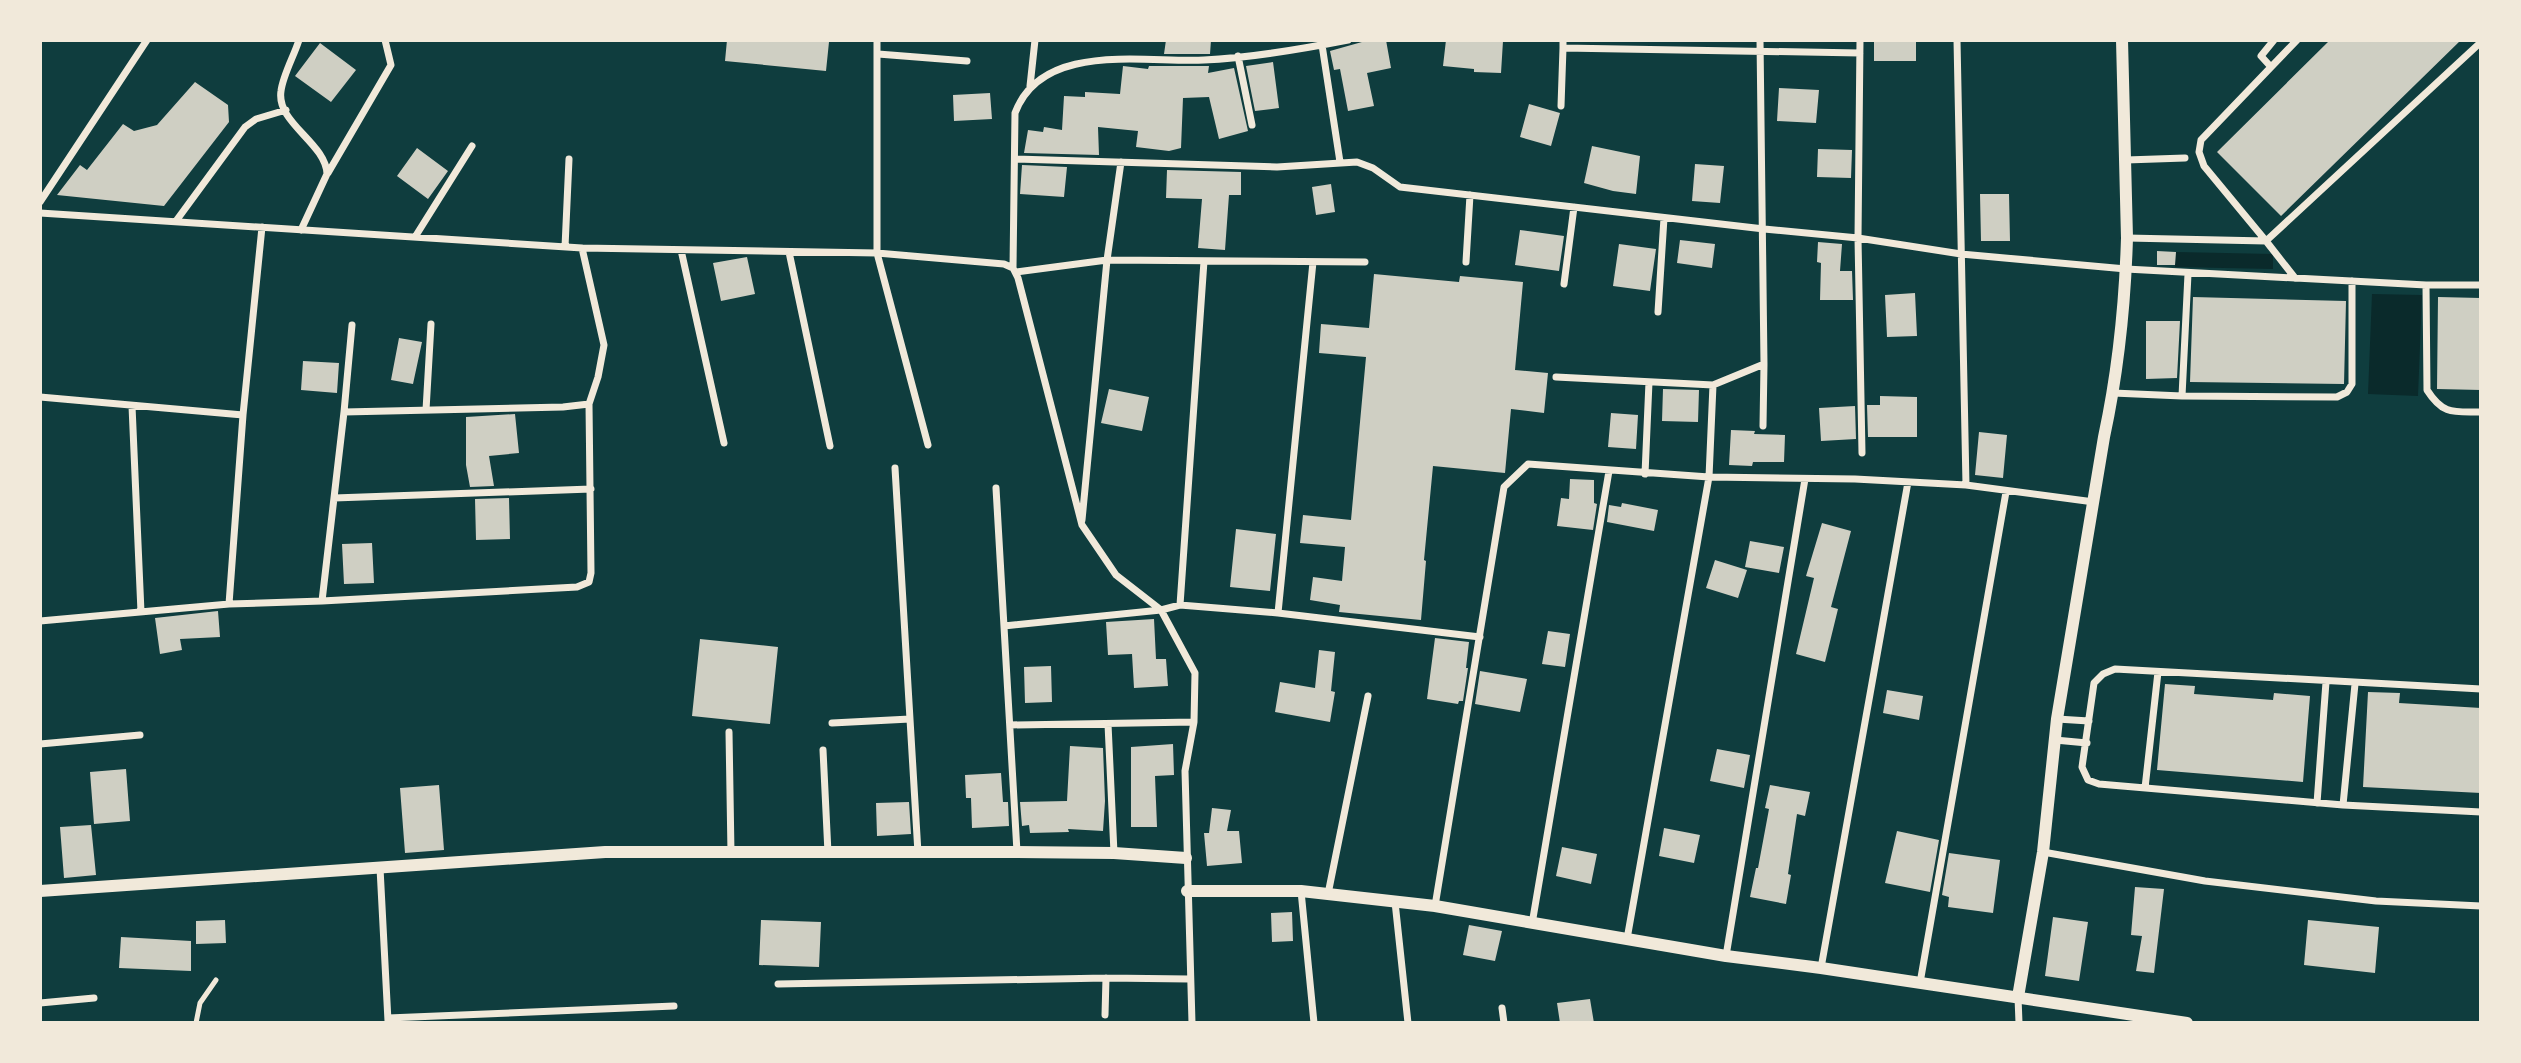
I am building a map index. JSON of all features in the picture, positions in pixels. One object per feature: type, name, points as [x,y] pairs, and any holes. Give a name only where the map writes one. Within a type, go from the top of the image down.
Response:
[{"type":"street","points":[[40,202],[148,40]]},
{"type":"street","points":[[299,40],[281,93],[289,118],[322,156],[327,165],[327,174]]},
{"type":"street","points":[[300,230],[327,174],[391,65],[385,40]]},
{"type":"street","points":[[877,40],[877,253],[928,445]]},
{"type":"street","points":[[1030,86],[1035,40]]},
{"type":"street","points":[[1192,1023],[1185,771],[1194,722],[1195,673],[1161,610],[1116,575],[1082,525],[1015,270],[1015,113],[1020,98],[1030,86],[1066,66],[1091,60],[1205,60],[1348,40]]},
{"type":"street","points":[[1660,40],[1660,50]]},
{"type":"street","points":[[1760,40],[1764,229],[1763,426]]},
{"type":"street","points":[[1860,40],[1858,238],[1861,453]]},
{"type":"street","points":[[1957,40],[1966,485]]},
{"type":"street","points":[[2019,1023],[2018,997],[2043,852],[2057,719],[2113,393],[2126,269],[2122,40]]},
{"type":"street","points":[[2271,66],[2260,56],[2274,40]]},
{"type":"street","points":[[2295,278],[2204,166],[2199,152],[2202,140],[2297,40]]},
{"type":"street","points":[[2127,238],[2266,241],[2481,42]]},
{"type":"street","points":[[1561,106],[1563,44],[1660,50],[1860,53]]},
{"type":"street","points":[[1322,45],[1340,162]]},
{"type":"street","points":[[878,54],[967,61]]},
{"type":"street","points":[[1238,56],[1252,125]]},
{"type":"street","points":[[176,221],[245,127],[256,119],[286,110]]},
{"type":"street","points":[[415,237],[472,146]]},
{"type":"street","points":[[2126,160],[2185,158]]},
{"type":"street","points":[[565,247],[569,159]]},
{"type":"street","points":[[1015,159],[1277,167],[1363,163],[1400,187],[1858,238],[1961,254],[2188,274],[2481,285]]},
{"type":"street","points":[[1082,525],[1107,260],[1121,162]]},
{"type":"street","points":[[1466,262],[1470,195]]},
{"type":"street","points":[[1564,284],[1574,207]]},
{"type":"street","points":[[40,213],[582,248],[877,253],[1004,264],[1015,270],[1107,260],[1365,262]]},
{"type":"street","points":[[1658,312],[1664,218]]},
{"type":"street","points":[[229,604],[243,415],[262,227]]},
{"type":"street","points":[[40,621],[229,604],[577,587],[589,582],[589,404],[604,345],[582,248]]},
{"type":"street","points":[[681,250],[724,443]]},
{"type":"street","points":[[789,251],[830,446]]},
{"type":"street","points":[[1180,605],[1204,261]]},
{"type":"street","points":[[1278,613],[1313,262]]},
{"type":"street","points":[[2182,396],[2188,274]]},
{"type":"street","points":[[2113,393],[2337,397],[2347,392],[2352,383],[2352,281]]},
{"type":"street","points":[[2426,285],[2427,390],[2436,404],[2450,412],[2481,412]]},
{"type":"street","points":[[322,601],[352,324]]},
{"type":"street","points":[[426,410],[431,324]]},
{"type":"street","points":[[1556,377],[1713,385],[1764,364]]},
{"type":"street","points":[[1645,474],[1650,382]]},
{"type":"street","points":[[1628,939],[1709,477],[1713,385]]},
{"type":"street","points":[[40,397],[243,415]]},
{"type":"street","points":[[344,412],[563,407],[589,404]]},
{"type":"street","points":[[132,405],[141,612]]},
{"type":"street","points":[[1435,906],[1504,487],[1528,464],[1645,474],[1966,485],[2094,502]]},
{"type":"street","points":[[895,468],[918,853]]},
{"type":"street","points":[[1532,924],[1609,471]]},
{"type":"street","points":[[1726,956],[1805,478]]},
{"type":"street","points":[[1821,968],[1908,482]]},
{"type":"street","points":[[996,488],[1017,852]]},
{"type":"street","points":[[334,498],[591,489]]},
{"type":"street","points":[[1920,983],[2006,492]]},
{"type":"street","points":[[1004,626],[1161,610],[1180,605],[1278,613],[1479,637]]},
{"type":"street","points":[[2481,689],[2115,669],[2094,683],[2082,767],[2088,780],[2099,783],[2317,803],[2481,813]]},
{"type":"street","points":[[2145,788],[2158,672]]},
{"type":"street","points":[[2317,803],[2326,682]]},
{"type":"street","points":[[2343,805],[2356,684]]},
{"type":"street","points":[[1328,894],[1368,696]]},
{"type":"street","points":[[832,723],[910,719]]},
{"type":"street","points":[[2057,719],[2089,722]]},
{"type":"street","points":[[1010,725],[1194,722]]},
{"type":"street","points":[[1108,724],[1114,853]]},
{"type":"street","points":[[729,733],[731,853]]},
{"type":"street","points":[[40,744],[140,735]]},
{"type":"street","points":[[2055,740],[2087,743]]},
{"type":"street","points":[[823,750],[828,853]]},
{"type":"street","points":[[40,891],[605,852],[1114,853],[1186,858]]},
{"type":"street","points":[[2043,852],[2205,881],[2376,901],[2481,906]]},
{"type":"street","points":[[380,868],[388,1021],[674,1006]]},
{"type":"street","points":[[1187,891],[1301,891],[1435,906],[1726,956],[2187,1023]]},
{"type":"street","points":[[1301,891],[1314,1023]]},
{"type":"street","points":[[1395,902],[1408,1023]]},
{"type":"street","points":[[1105,1015],[1106,978]]},
{"type":"street","points":[[778,984],[1189,979]]},
{"type":"street","points":[[40,1003],[94,998]]},
{"type":"street","points":[[1502,1009],[1504,1023]]},
{"type":"lane","points":[[196,1023],[200,1003],[216,980]]},
{"type":"water","points":[[2176,252],[2273,254],[2273,269],[2175,267]]},
{"type":"water","points":[[2372,294],[2422,295],[2418,396],[2368,394]]},
{"type":"building","points":[[727,40],[829,42],[826,71],[725,61]]},
{"type":"building","points":[[1166,40],[1211,40],[1210,54],[1164,54]]},
{"type":"building","points":[[1369,40],[1386,40],[1391,68],[1367,73],[1374,106],[1348,111],[1340,69],[1334,70],[1330,51]]},
{"type":"building","points":[[1446,40],[1503,41],[1501,73],[1474,72],[1474,69],[1443,66]]},
{"type":"building","points":[[1874,40],[1916,40],[1916,61],[1874,61]]},
{"type":"building","points":[[2330,40],[2461,40],[2281,216],[2217,152]]},
{"type":"building","points":[[320,43],[356,70],[331,102],[295,76]]},
{"type":"building","points":[[1273,62],[1279,108],[1255,111],[1246,66]]},
{"type":"building","points":[[1123,66],[1148,69],[1149,66],[1209,66],[1208,73],[1234,68],[1248,131],[1219,139],[1209,97],[1183,98],[1181,148],[1169,151],[1136,147],[1138,131],[1098,127],[1099,155],[1024,153],[1028,130],[1043,132],[1044,127],[1062,130],[1064,96],[1085,97],[1085,92],[1120,94]]},
{"type":"building","points":[[195,82],[228,105],[229,122],[164,206],[57,195],[80,165],[87,170],[123,124],[134,131],[157,125]]},
{"type":"building","points":[[1779,88],[1819,90],[1816,123],[1777,121]]},
{"type":"building","points":[[990,93],[992,119],[954,121],[953,95]]},
{"type":"building","points":[[1529,104],[1560,113],[1551,146],[1520,137]]},
{"type":"building","points":[[1592,146],[1640,156],[1636,194],[1584,183]]},
{"type":"building","points":[[417,148],[448,171],[428,199],[397,176]]},
{"type":"building","points":[[1818,149],[1852,150],[1851,178],[1817,177]]},
{"type":"building","points":[[1695,164],[1724,166],[1720,203],[1692,201]]},
{"type":"building","points":[[1022,165],[1067,167],[1064,197],[1020,194]]},
{"type":"building","points":[[1167,170],[1241,172],[1241,195],[1229,195],[1225,250],[1198,248],[1202,199],[1166,198]]},
{"type":"building","points":[[1331,184],[1335,212],[1316,215],[1312,187]]},
{"type":"building","points":[[1980,194],[2009,194],[2010,241],[1981,241]]},
{"type":"building","points":[[1520,230],[1564,236],[1559,271],[1515,265]]},
{"type":"building","points":[[1680,240],[1715,244],[1712,268],[1677,263]]},
{"type":"building","points":[[1818,242],[1842,244],[1840,271],[1852,271],[1853,300],[1820,300],[1821,263],[1817,262]]},
{"type":"building","points":[[1619,244],[1656,249],[1650,291],[1613,286]]},
{"type":"building","points":[[2157,251],[2176,252],[2175,265],[2157,265]]},
{"type":"building","points":[[747,257],[755,294],[721,301],[713,263]]},
{"type":"building","points":[[1374,274],[1459,282],[1460,276],[1523,282],[1515,370],[1548,373],[1544,413],[1511,409],[1505,473],[1433,466],[1421,620],[1339,612],[1340,605],[1310,600],[1313,577],[1342,581],[1345,547],[1300,543],[1303,515],[1351,520],[1366,357],[1319,353],[1321,324],[1369,328]]},
{"type":"building","points":[[1915,293],[1917,336],[1887,337],[1885,295]]},
{"type":"building","points":[[2193,297],[2346,301],[2344,384],[2190,382]]},
{"type":"building","points":[[2438,297],[2481,298],[2481,390],[2437,389]]},
{"type":"building","points":[[2146,321],[2180,321],[2177,378],[2146,379]]},
{"type":"building","points":[[399,338],[422,342],[413,384],[391,380]]},
{"type":"building","points":[[303,361],[339,363],[337,393],[301,390]]},
{"type":"building","points":[[1109,389],[1149,397],[1142,431],[1101,423]]},
{"type":"building","points":[[1663,389],[1699,390],[1698,422],[1662,421]]},
{"type":"building","points":[[1880,396],[1917,397],[1917,437],[1868,437],[1867,405],[1880,405]]},
{"type":"building","points":[[1855,406],[1856,439],[1821,441],[1819,408]]},
{"type":"building","points":[[1611,413],[1638,415],[1636,449],[1608,447]]},
{"type":"building","points":[[515,414],[519,453],[489,456],[494,486],[470,487],[466,465],[466,417]]},
{"type":"building","points":[[1731,430],[1785,435],[1784,462],[1753,462],[1752,466],[1729,465]]},
{"type":"building","points":[[1979,432],[2007,435],[2003,478],[1975,475]]},
{"type":"building","points":[[1570,479],[1594,480],[1594,503],[1597,504],[1593,530],[1557,526],[1561,498],[1569,499]]},
{"type":"building","points":[[509,498],[510,539],[476,540],[475,499]]},
{"type":"building","points":[[1622,503],[1658,510],[1654,531],[1607,522],[1609,505],[1621,507]]},
{"type":"building","points":[[1822,523],[1851,531],[1831,607],[1838,609],[1825,662],[1796,654],[1814,578],[1806,576]]},
{"type":"building","points":[[1236,529],[1276,534],[1270,591],[1230,587]]},
{"type":"building","points":[[1750,541],[1784,547],[1779,573],[1745,567]]},
{"type":"building","points":[[372,543],[374,583],[344,584],[342,544]]},
{"type":"building","points":[[1715,560],[1747,570],[1738,598],[1706,588]]},
{"type":"building","points":[[218,611],[220,637],[180,639],[182,650],[160,654],[155,618]]},
{"type":"building","points":[[1154,619],[1156,659],[1166,659],[1168,686],[1134,688],[1132,654],[1108,655],[1106,622]]},
{"type":"building","points":[[1548,631],[1570,634],[1565,667],[1542,664]]},
{"type":"building","points":[[1435,638],[1469,642],[1463,701],[1458,704],[1427,699]]},
{"type":"building","points":[[700,639],[778,647],[770,724],[692,716]]},
{"type":"building","points":[[1319,650],[1335,652],[1331,691],[1335,692],[1330,722],[1275,712],[1280,682],[1315,688]]},
{"type":"building","points":[[1051,666],[1052,702],[1025,703],[1024,667]]},
{"type":"building","points":[[1480,671],[1527,679],[1520,712],[1475,704]]},
{"type":"building","points":[[2165,684],[2195,686],[2194,694],[2273,700],[2274,693],[2310,696],[2303,782],[2157,770]]},
{"type":"building","points":[[1887,690],[1923,696],[1919,720],[1883,713]]},
{"type":"building","points":[[2368,692],[2400,693],[2399,703],[2481,708],[2481,793],[2363,787]]},
{"type":"building","points":[[1173,744],[1174,775],[1155,776],[1157,827],[1131,827],[1131,747]]},
{"type":"building","points":[[1070,746],[1103,748],[1103,831],[1068,829],[1069,832],[1030,833],[1029,825],[1022,826],[1020,802],[1067,801]]},
{"type":"building","points":[[1717,749],[1750,755],[1744,788],[1710,781]]},
{"type":"building","points":[[126,769],[130,821],[94,824],[90,772]]},
{"type":"building","points":[[1001,773],[1003,802],[1008,802],[1009,826],[972,828],[971,798],[966,798],[965,775]]},
{"type":"building","points":[[439,785],[444,850],[405,853],[400,788]]},
{"type":"building","points":[[1770,785],[1810,792],[1805,816],[1797,814],[1786,904],[1750,897],[1769,809],[1765,808]]},
{"type":"building","points":[[909,802],[911,834],[877,836],[876,803]]},
{"type":"building","points":[[1212,808],[1231,810],[1227,831],[1239,831],[1242,863],[1207,866],[1204,833],[1209,833]]},
{"type":"building","points":[[91,825],[96,875],[64,878],[60,827]]},
{"type":"building","points":[[1664,828],[1700,835],[1694,863],[1659,856]]},
{"type":"building","points":[[1897,831],[1939,840],[1930,892],[1885,883]]},
{"type":"building","points":[[1562,847],[1597,854],[1591,884],[1556,876]]},
{"type":"building","points":[[1949,853],[2000,860],[1993,913],[1948,907],[1949,897],[1942,895]]},
{"type":"building","points":[[2135,887],[2164,889],[2154,973],[2136,971],[2142,936],[2131,935]]},
{"type":"building","points":[[1292,912],[1293,941],[1272,942],[1271,913]]},
{"type":"building","points":[[2053,917],[2088,922],[2079,981],[2045,976]]},
{"type":"building","points":[[225,920],[226,943],[196,944],[196,921]]},
{"type":"building","points":[[761,920],[821,922],[819,967],[759,965]]},
{"type":"building","points":[[2308,920],[2379,927],[2375,973],[2304,965]]},
{"type":"building","points":[[1469,925],[1502,931],[1495,961],[1463,955]]},
{"type":"building","points":[[121,937],[191,941],[191,971],[119,968]]},
{"type":"building","points":[[1590,999],[1594,1023],[1560,1023],[1557,1003]]}]
